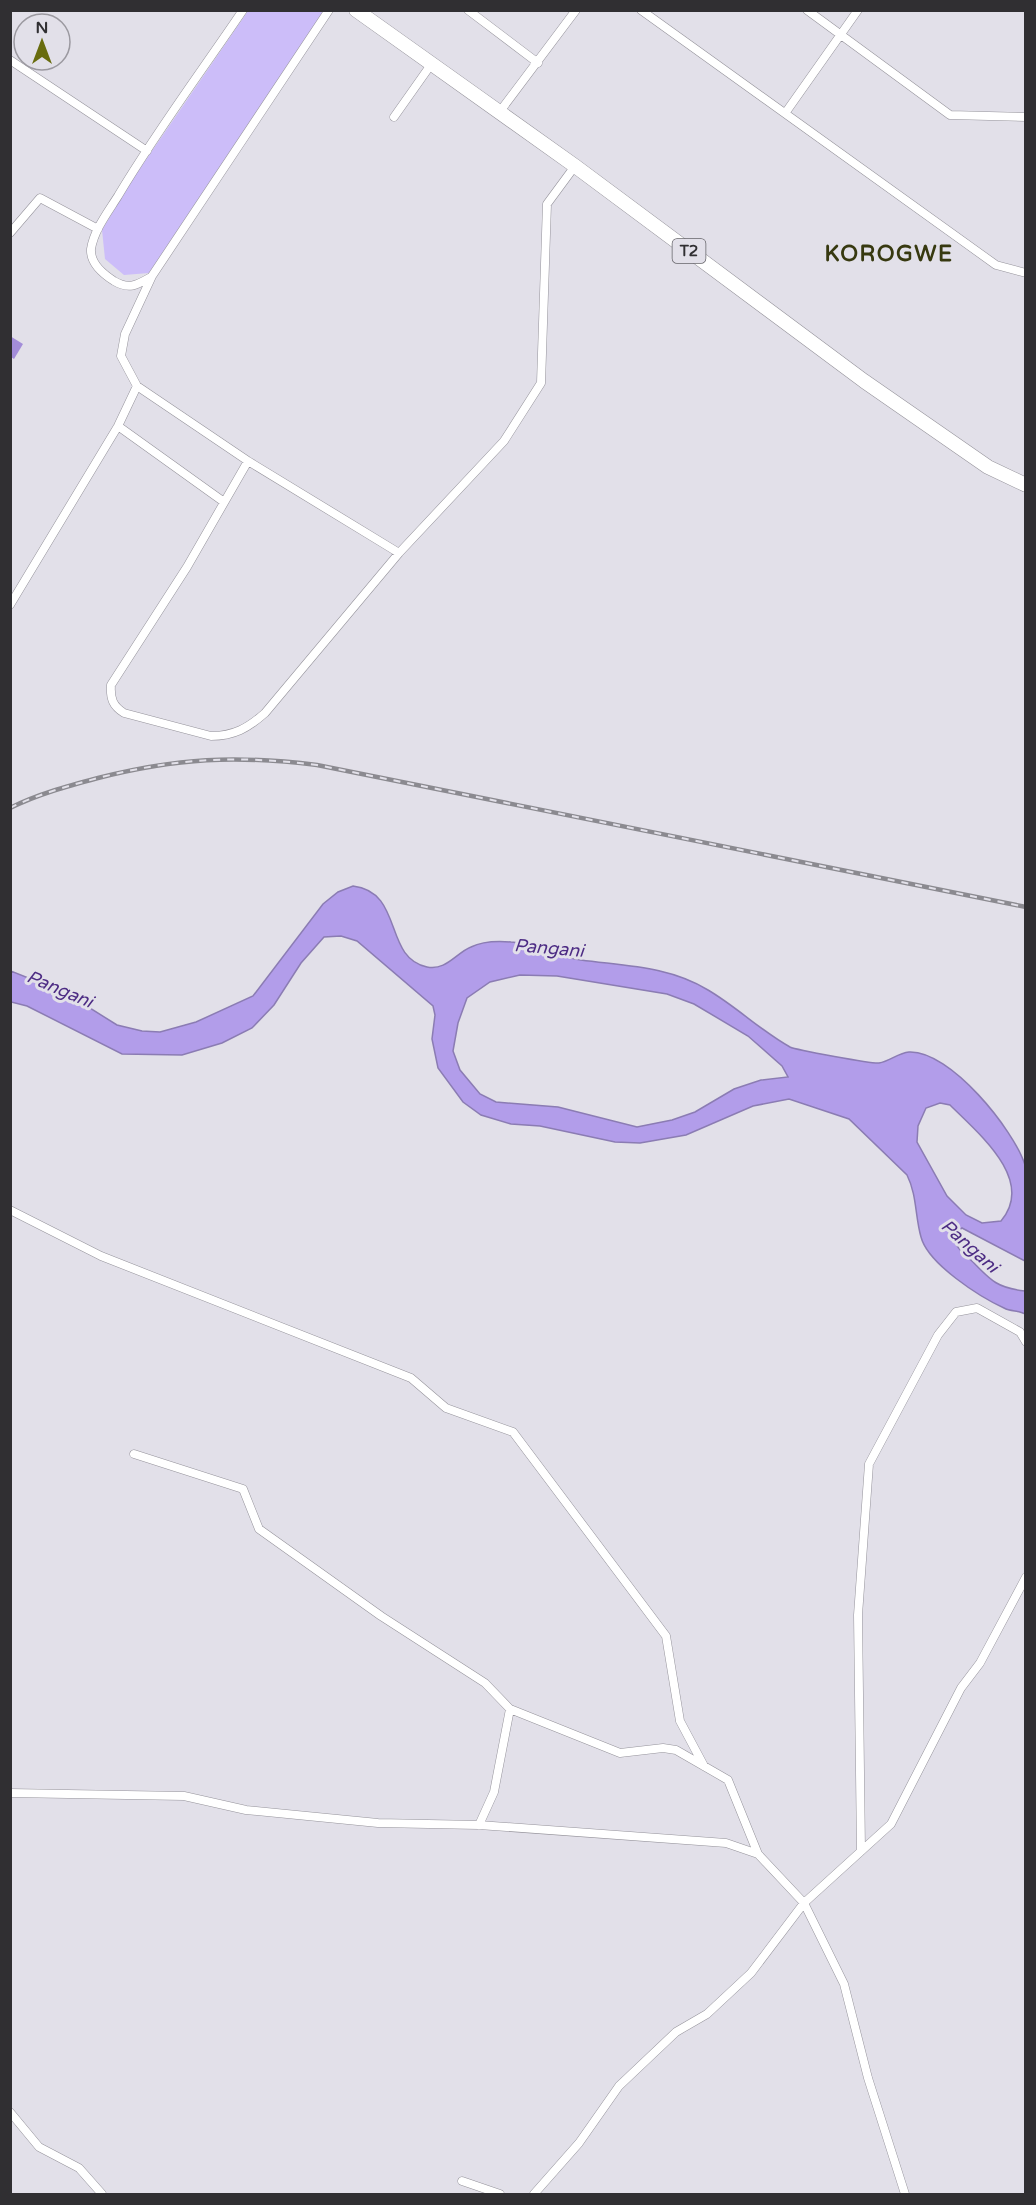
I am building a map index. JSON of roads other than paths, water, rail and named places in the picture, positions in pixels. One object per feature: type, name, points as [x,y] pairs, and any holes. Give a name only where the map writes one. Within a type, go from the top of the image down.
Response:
[{"type":"highway","name":"T2","points":[[356,10],[430,66],[575,166],[864,381],[988,467],[1026,485]]},
{"type":"street","points":[[152,276],[134,287],[121,285],[104,275],[95,264],[91,250],[98,229],[147,151],[243,10]]},
{"type":"street","points":[[329,10],[152,276],[125,334],[121,356],[137,386],[248,461],[399,553]]},
{"type":"street","points":[[468,10],[538,63]]},
{"type":"street","points":[[498,114],[576,10]]},
{"type":"street","points":[[641,10],[996,265],[1026,273]]},
{"type":"street","points":[[807,10],[950,115],[1026,117]]},
{"type":"street","points":[[786,112],[858,10]]},
{"type":"street","points":[[10,60],[147,151]]},
{"type":"street","points":[[394,117],[430,66]]},
{"type":"street","points":[[248,461],[187,567],[111,685],[115,707],[124,714],[211,736],[225,736],[247,729],[265,714],[399,553],[504,441],[541,383],[547,204],[575,166]]},
{"type":"street","points":[[10,233],[40,198],[98,229]]},
{"type":"street","points":[[10,605],[118,426],[137,386]]},
{"type":"street","points":[[118,426],[224,502]]},
{"type":"street","points":[[10,1210],[101,1256],[411,1378],[446,1408],[513,1432],[666,1636],[680,1721],[704,1766]]},
{"type":"street","points":[[861,1851],[858,1615],[869,1464],[938,1335],[956,1312],[977,1308],[1020,1332],[1026,1342]]},
{"type":"street","points":[[134,1454],[243,1489],[259,1528],[381,1616],[485,1683],[510,1709],[620,1753],[676,1750],[728,1780],[758,1854],[804,1904],[844,1984],[868,2078],[905,2194]]},
{"type":"street","points":[[534,2194],[579,2144],[619,2086],[676,2032],[707,2014],[751,1973],[804,1904],[891,1824],[961,1688],[980,1663],[1026,1577]]},
{"type":"street","points":[[479,1825],[494,1792],[510,1709]]},
{"type":"street","points":[[10,1793],[184,1796],[246,1810],[345,1820],[479,1825],[726,1843],[758,1854]]},
{"type":"street","points":[[10,2112],[39,2147],[79,2168],[102,2194]]},
{"type":"street","points":[[462,2181],[501,2194]]},
{"type":"railway","points":[[10,808],[64,787],[154,766],[233,759],[287,762],[317,765],[1026,907]]},
{"type":"district","name":"KOROGWE","points":[[889,254]]},
{"type":"water label","name":"Pangani","points":[[549,948]]},
{"type":"water label","name":"Pangani","points":[[60,989]]},
{"type":"water label","name":"Pangani","points":[[970,1246]]}]
